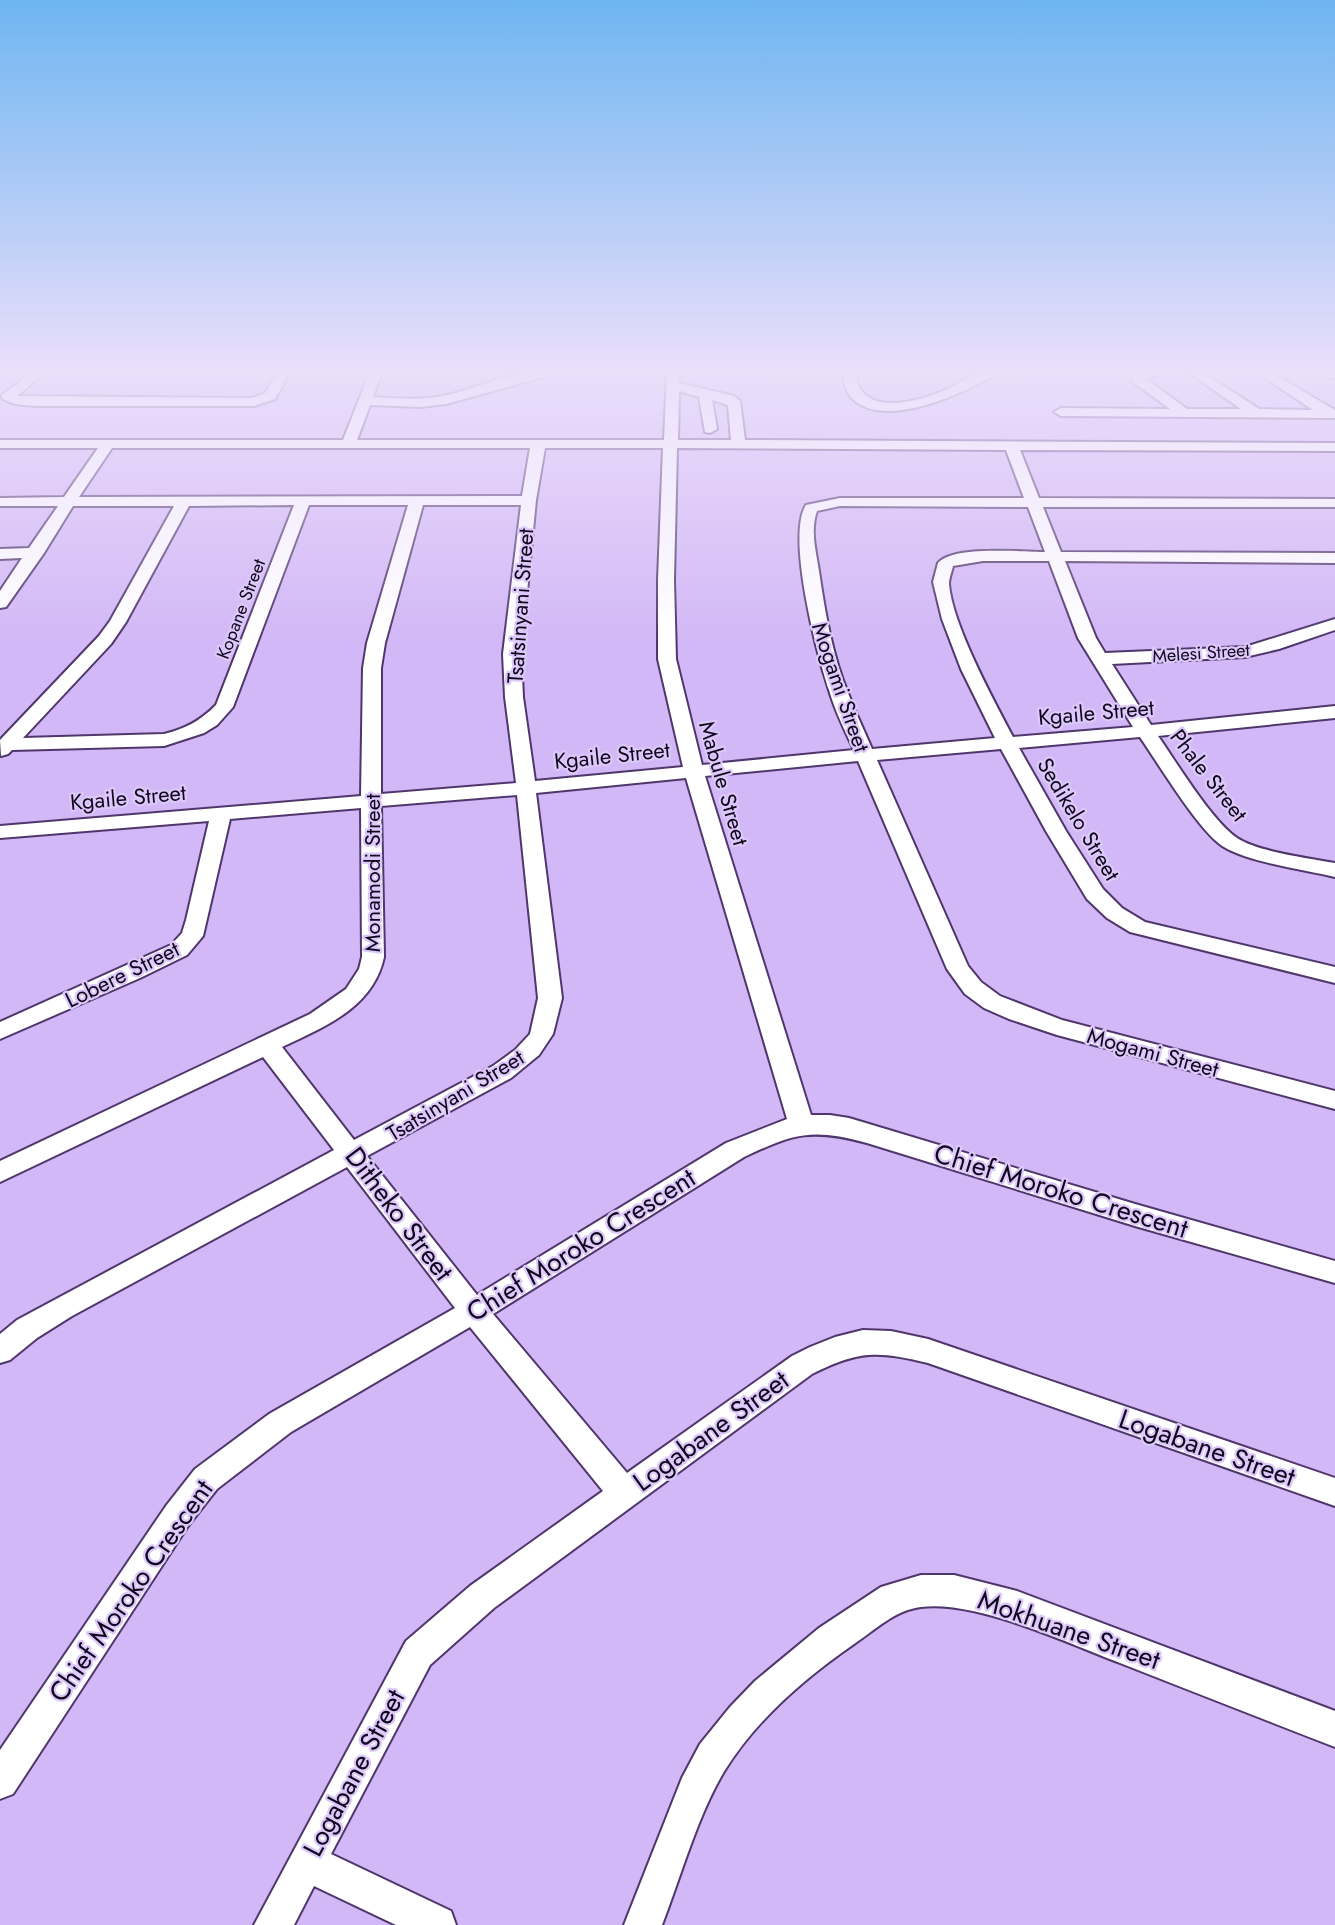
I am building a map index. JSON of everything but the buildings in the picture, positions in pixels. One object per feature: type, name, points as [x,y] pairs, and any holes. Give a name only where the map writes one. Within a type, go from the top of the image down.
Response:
[{"type":"street","points":[[0,603],[96,462]]},
{"type":"street","name":"Tsatsinyani Street","points":[[0,1351],[27,1329],[62,1308],[353,1154],[502,1072],[523,1058],[547,1026],[550,998],[514,697],[512,654],[535,462]]},
{"type":"street","name":"Mabule Street","points":[[670,462],[666,580],[667,659],[694,771],[801,1124]]},
{"type":"street","name":"Phale Street","points":[[1017,462],[1087,638],[1146,732],[1197,805],[1220,833],[1232,843],[1265,855],[1335,870]]},
{"type":"street","name":"Monamodi Street","points":[[0,1172],[318,1020],[344,1004],[361,988],[370,974],[373,957],[370,723],[372,668],[376,643],[417,500]]},
{"type":"street","points":[[0,501],[529,500]]},
{"type":"street","points":[[3,747],[105,640],[118,622],[184,501]]},
{"type":"street","name":"Kopane Street","points":[[3,747],[165,740],[189,734],[207,725],[224,706],[303,502]]},
{"type":"street","name":"Mogami Street","points":[[1335,503],[840,502],[811,508],[805,529],[816,616],[838,692],[958,969],[973,988],[992,1002],[1057,1027],[1335,1100]]},
{"type":"street","points":[[0,554],[36,553]]},
{"type":"street","name":"Sedikelo Street","points":[[1335,558],[1055,556],[964,558],[944,564],[939,569],[939,578],[951,625],[971,672],[1007,744],[1080,873],[1096,896],[1119,917],[1138,927],[1335,975]]},
{"type":"street","name":"Melesi Street","points":[[1099,659],[1245,652],[1335,624]]},
{"type":"street","name":"Kgaile Street","points":[[0,832],[526,788],[864,755],[1276,720],[1335,712]]},
{"type":"street","name":"Lobere Street","points":[[0,1031],[132,973],[178,950],[192,936],[221,813]]},
{"type":"street","name":"Ditheko Street","points":[[266,1044],[474,1311],[625,1494]]},
{"type":"street","name":"Chief Moroko Crescent","points":[[0,1781],[177,1516],[206,1479],[280,1423],[474,1311],[735,1150],[770,1133],[801,1124],[831,1124],[867,1132],[1135,1215],[1335,1272]]},
{"type":"street","name":"Logabane Street","points":[[273,1925],[418,1653],[482,1597],[802,1365],[835,1348],[864,1341],[897,1343],[927,1351],[1335,1492]]},
{"type":"street","name":"Mokhuane Street","points":[[643,1925],[695,1791],[712,1757],[736,1726],[767,1693],[831,1640],[893,1598],[921,1591],[954,1591],[1017,1607],[1335,1729]]},
{"type":"street","points":[[306,1862],[437,1925]]}]
